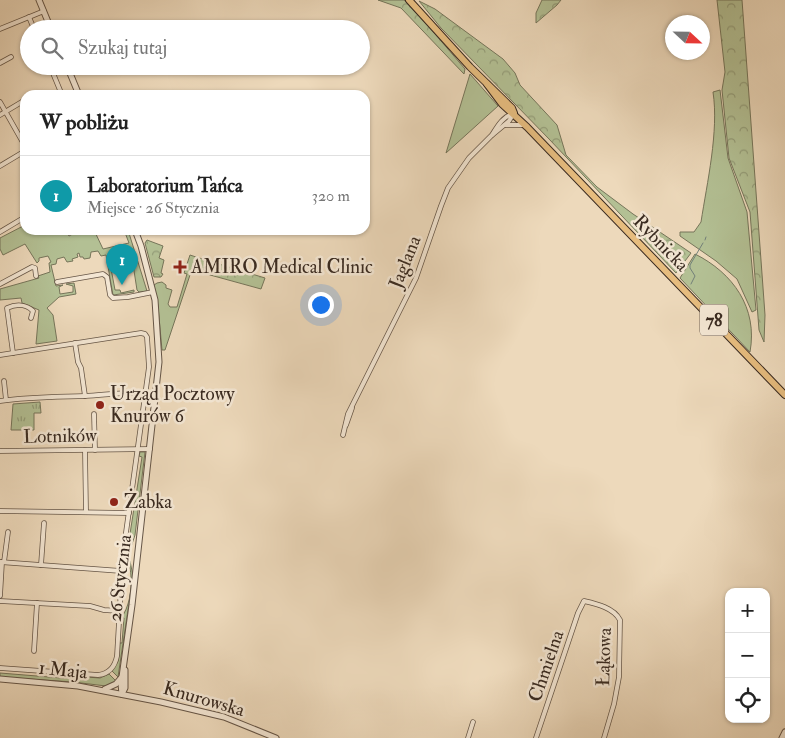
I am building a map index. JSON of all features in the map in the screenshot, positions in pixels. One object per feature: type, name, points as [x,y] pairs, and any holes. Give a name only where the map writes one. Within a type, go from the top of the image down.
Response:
[{"type":"main road","name":"Rybnicka","points":[[408,0],[487,84],[502,104],[514,113]]},
{"type":"main road","name":"Rybnicka","points":[[487,84],[503,97],[527,127],[785,395]]},
{"type":"street","points":[[39,0],[48,20]]},
{"type":"street","points":[[22,20],[44,11]]},
{"type":"street","points":[[0,30],[20,21]]},
{"type":"street","points":[[0,63],[11,57]]},
{"type":"street","points":[[54,75],[60,90]]},
{"type":"street","points":[[71,75],[77,90]]},
{"type":"street","points":[[0,102],[20,137]]},
{"type":"street","points":[[0,115],[20,103]]},
{"type":"street","points":[[502,104],[503,120]]},
{"type":"street","name":"Jaglana","points":[[343,435],[353,404],[416,278],[446,193],[463,166],[503,120],[509,114],[514,113]]},
{"type":"street","name":"Jaglana","points":[[491,136],[505,125],[514,113]]},
{"type":"street","points":[[505,125],[516,124],[527,127]]},
{"type":"street","points":[[0,166],[20,155]]},
{"type":"street","points":[[0,232],[20,220]]},
{"type":"street","name":"26 Stycznia","points":[[122,694],[125,684],[126,660],[159,362],[153,292],[138,235]]},
{"type":"street","points":[[0,284],[32,267],[35,268],[36,276]]},
{"type":"street","points":[[57,282],[103,274],[107,277],[110,295],[114,298],[153,292]]},
{"type":"street","points":[[13,353],[7,308],[21,305],[31,308],[33,311],[30,318]]},
{"type":"street","points":[[0,355],[144,333],[147,337],[149,362],[121,570],[114,666],[105,673],[95,675],[0,668]]},
{"type":"street","points":[[74,343],[81,368],[85,396]]},
{"type":"street","points":[[4,381],[6,400]]},
{"type":"street","points":[[0,401],[62,395],[85,396],[129,392],[146,393]]},
{"type":"street","points":[[94,414],[95,450]]},
{"type":"street","name":"Lotników","points":[[0,451],[150,448]]},
{"type":"street","points":[[85,450],[86,512]]},
{"type":"street","points":[[0,511],[129,513]]},
{"type":"street","points":[[41,565],[44,523]]},
{"type":"street","points":[[0,596],[2,562],[8,532]]},
{"type":"street","points":[[2,562],[121,570]]},
{"type":"street","points":[[0,601],[90,606],[104,610],[119,611]]},
{"type":"street","name":"Łąkowa","points":[[582,603],[586,601],[612,610],[620,620],[619,677],[614,704],[604,738]]},
{"type":"street","points":[[34,651],[37,603]]},
{"type":"street","name":"Chmielna","points":[[536,738],[582,603]]},
{"type":"street","name":"26 Stycznia","points":[[122,694],[122,676],[126,660]]},
{"type":"street","points":[[95,689],[110,687],[118,682],[122,676]]},
{"type":"street","name":"1 Maja","points":[[0,679],[95,689],[122,694]]},
{"type":"street","points":[[125,684],[129,692],[144,698]]},
{"type":"street","name":"Knurowska","points":[[122,694],[224,717],[276,738]]},
{"type":"street","points":[[468,738],[473,722]]},
{"type":"street","points":[[782,738],[785,732]]},
{"type":"green space","points":[[378,0],[404,0],[465,69],[464,74],[401,8]]},
{"type":"green space","points":[[542,0],[561,0],[536,23],[536,13]]},
{"type":"green space","points":[[717,0],[742,0],[765,315],[764,342],[759,330],[750,212],[729,158],[722,90],[725,72]]},
{"type":"green space","points":[[419,1],[435,9],[503,59],[515,73],[520,85],[557,125],[566,155],[597,187],[691,253],[676,273],[441,28]]},
{"type":"green space","points":[[470,74],[498,106],[446,153]]},
{"type":"green space","points":[[720,90],[728,158],[747,212],[756,310],[752,312],[737,279],[716,261],[680,236],[680,232],[694,232],[701,222],[713,140],[713,92]]},
{"type":"green space","points":[[20,228],[20,235],[96,235],[103,249],[129,243],[126,235],[130,235],[147,291],[139,292],[137,290],[132,258],[116,260],[115,256],[109,258],[115,290],[120,290],[121,293],[134,290],[134,292],[113,295],[106,255],[101,256],[98,251],[91,252],[90,258],[84,259],[80,257],[79,253],[77,254],[78,257],[72,259],[73,261],[67,262],[64,257],[57,259],[56,264],[51,265],[56,286],[63,285],[59,287],[60,294],[73,292],[73,286],[66,284],[74,283],[76,294],[59,297],[47,308],[53,315],[57,341],[36,344],[39,310],[22,303],[21,298],[0,300],[0,289],[39,278],[38,276],[50,272],[49,263],[51,262],[48,256],[39,258],[37,263],[25,244],[3,255],[0,249],[0,238]]},
{"type":"green space","points":[[147,240],[163,246],[159,258],[164,260],[161,277],[154,277],[145,243]]},
{"type":"green space","points":[[695,254],[721,271],[740,294],[750,321],[750,352],[680,278]]},
{"type":"green space","points":[[190,255],[196,257],[165,350],[162,350],[154,285],[162,282],[166,285],[166,288],[172,290],[168,304],[170,307],[177,307],[187,274],[184,273]]},
{"type":"green space","points":[[196,257],[265,278],[261,289],[192,270]]},
{"type":"green space","points":[[40,402],[41,413],[34,413],[34,430],[11,430],[13,404]]},
{"type":"green space","points":[[140,452],[145,452],[135,535],[129,553],[127,553],[142,457],[139,456]]},
{"type":"green space","points":[[130,561],[133,576],[118,677],[112,671],[118,661],[119,643],[122,643],[124,618],[121,618],[128,604],[130,593]]},
{"type":"green space","points":[[0,673],[86,680],[86,677],[100,678],[109,674],[116,681],[106,686],[0,677]]},
{"type":"waterway","points":[[691,284],[695,276],[690,265],[703,243]]},
{"type":"place","name":"AMIRO Medical Clinic","points":[[180,267]]},
{"type":"place","name":"Laboratorium Tańca","points":[[122,285]]},
{"type":"place","name":"Urząd Pocztowy Knurów 6","points":[[100,405]]},
{"type":"place","name":"Żabka","points":[[114,502]]}]
